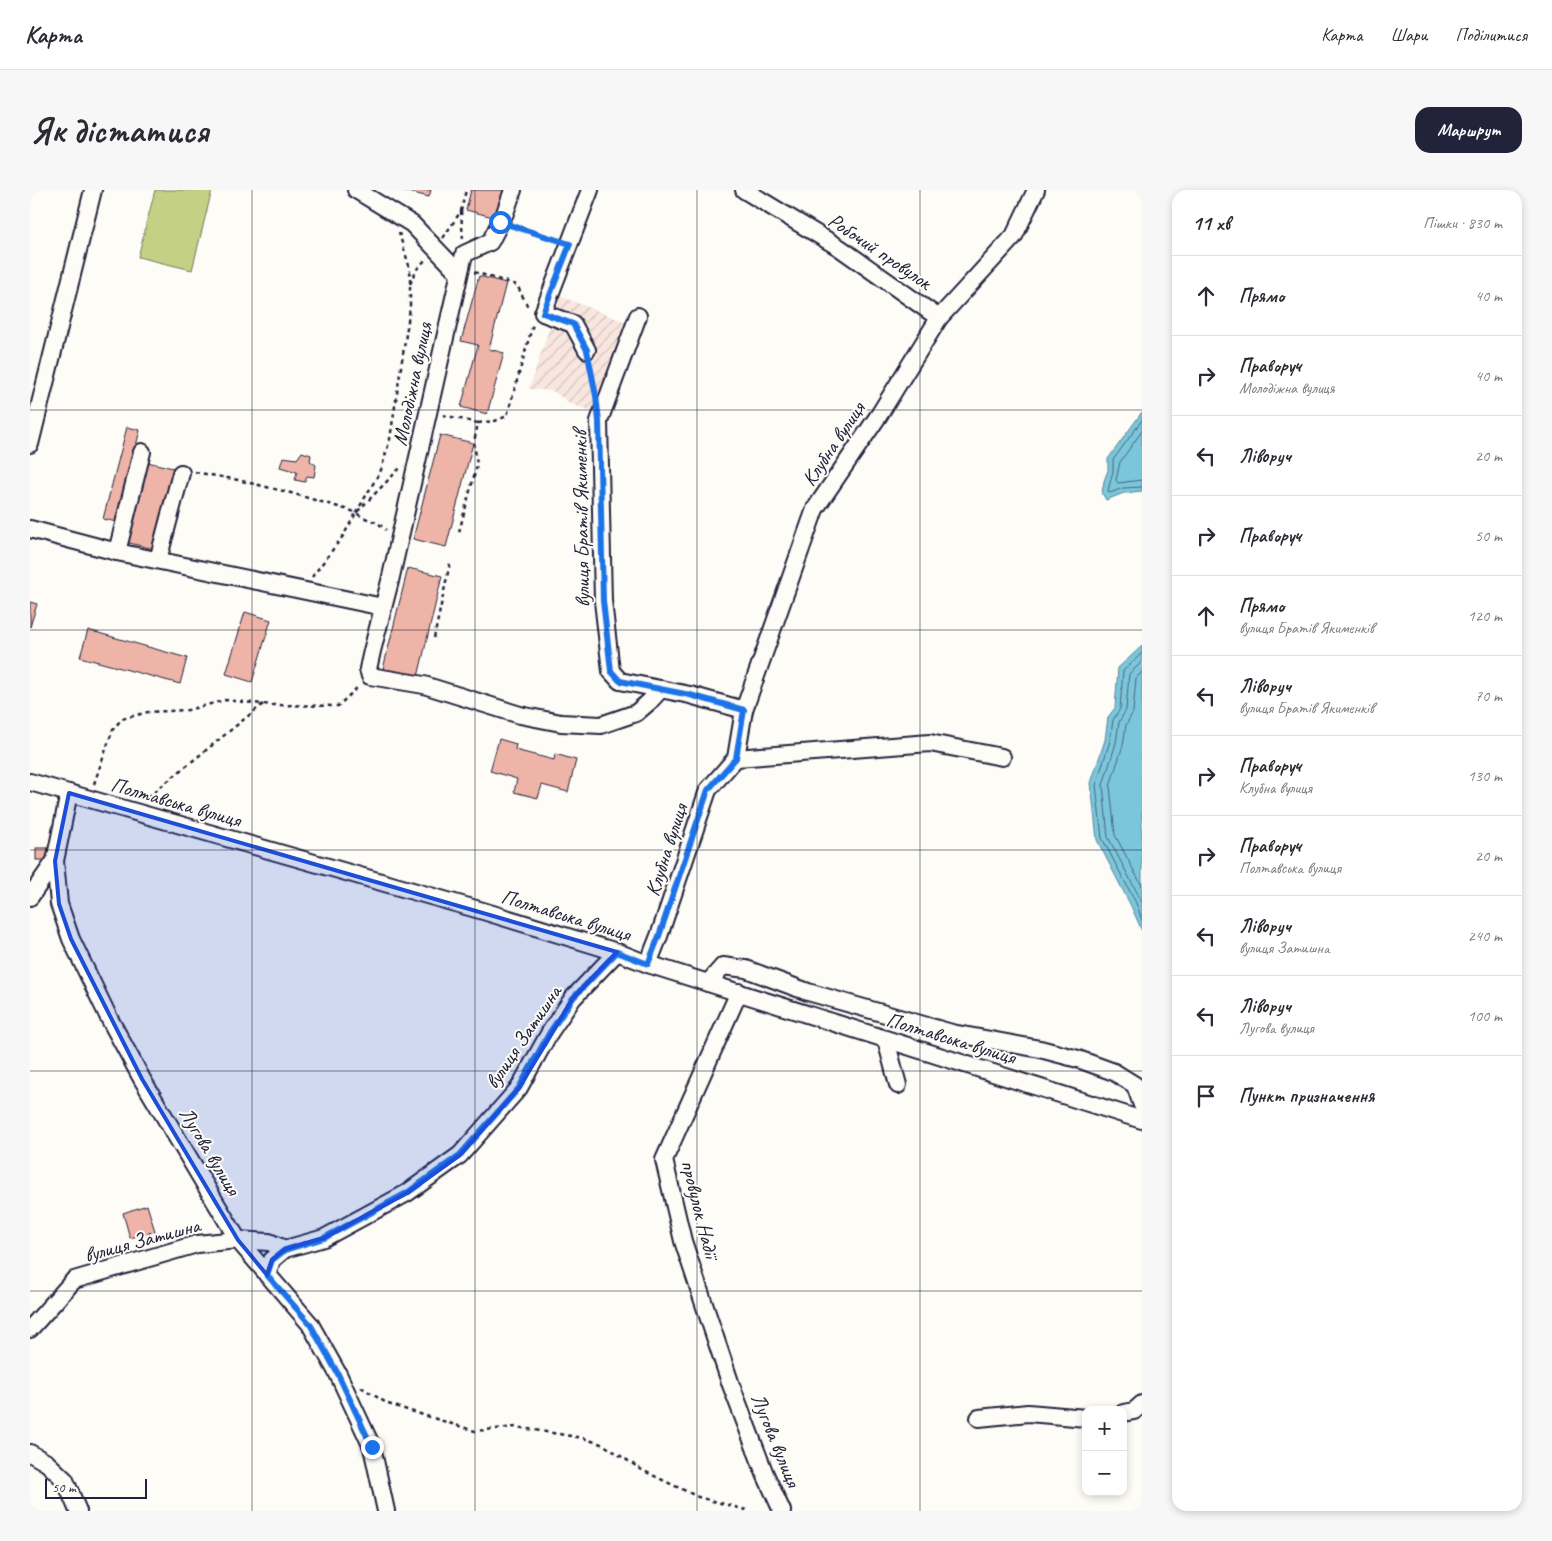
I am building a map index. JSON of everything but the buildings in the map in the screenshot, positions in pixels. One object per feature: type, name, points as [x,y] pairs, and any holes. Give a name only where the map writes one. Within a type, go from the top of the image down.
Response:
[{"type":"street","points":[[30,444],[32,424],[93,190]]},
{"type":"street","points":[[356,190],[412,224],[461,265],[490,242],[513,190]]},
{"type":"street","points":[[587,350],[573,324],[538,316],[570,244],[590,190]]},
{"type":"street","name":"Робочий провулок","points":[[744,190],[840,248],[939,318]]},
{"type":"street","name":"Клубна вулиця","points":[[648,964],[708,790],[736,758],[744,710],[814,510],[878,415],[939,318],[1014,236],[1036,190]]},
{"type":"street","name":"Молодіжна вулиця","points":[[370,676],[368,669],[461,265]]},
{"type":"street","name":"вулиця Братів Якименків","points":[[638,316],[599,421],[603,601],[611,671],[620,681],[690,695],[744,710]]},
{"type":"street","points":[[117,552],[142,452]]},
{"type":"street","points":[[158,560],[181,473]]},
{"type":"street","points":[[30,529],[117,552],[383,607]]},
{"type":"street","points":[[370,676],[424,685],[520,714],[561,723],[601,725],[636,713],[661,689]]},
{"type":"street","points":[[736,758],[930,743],[1002,757]]},
{"type":"street","name":"Полтавська вулиця","points":[[30,782],[483,911],[1142,1120]]},
{"type":"street","name":"Лугова вулиця","points":[[69,793],[55,861],[59,904],[71,939],[142,1079],[238,1240],[310,1324],[338,1374],[372,1447],[386,1511]]},
{"type":"street","points":[[30,897],[55,861]]},
{"type":"street","name":"вулиця Затишна","points":[[30,1329],[74,1280],[197,1244],[238,1240],[269,1242],[285,1250],[324,1238],[399,1198],[460,1155],[519,1088],[550,1032],[573,998],[617,952]]},
{"type":"street","points":[[708,983],[723,966],[746,969],[808,992],[943,1030],[1040,1049],[1078,1059],[1114,1072],[1135,1085],[1142,1105]]},
{"type":"street","name":"провулок Надії","points":[[731,1385],[683,1241],[664,1160],[739,992]]},
{"type":"street","points":[[886,1040],[898,1084]]},
{"type":"street","points":[[267,1275],[272,1260],[285,1250]]},
{"type":"street","name":"Лугова вулиця","points":[[731,1385],[765,1474],[782,1511]]},
{"type":"street","points":[[979,1418],[1028,1413],[1082,1418]]},
{"type":"street","points":[[30,1453],[47,1462],[65,1480],[78,1511]]},
{"type":"path","points":[[428,412],[478,423],[495,422],[507,416],[538,316],[517,285],[461,265],[461,211]]},
{"type":"path","points":[[302,590],[343,536],[381,470],[390,439],[410,308],[410,269],[394,213]]},
{"type":"path","points":[[500,222],[570,244]]},
{"type":"path","points":[[587,350],[596,396]]},
{"type":"path","points":[[459,532],[477,465],[474,442],[478,423]]},
{"type":"path","points":[[356,513],[401,466]]},
{"type":"path","points":[[181,473],[198,472],[238,480],[291,493],[356,513],[378,522],[398,543]]},
{"type":"path","points":[[434,638],[450,563]]},
{"type":"path","points":[[94,784],[113,729],[122,719],[148,712],[188,710],[225,700],[272,705],[338,706],[370,676]]},
{"type":"path","points":[[148,797],[263,704]]},
{"type":"path","points":[[338,1374],[388,1404],[475,1431],[516,1427],[583,1438],[604,1445],[642,1470],[698,1497],[750,1511]]},
{"type":"highlighted area","points":[[69,793],[617,952],[573,998],[519,1088],[460,1155],[407,1193],[324,1238],[285,1249],[272,1260],[267,1275],[238,1240],[142,1079],[71,939],[59,904],[55,861]]},
{"type":"shaded area","points":[[560,296],[628,323],[595,412],[571,404],[553,391],[529,389]]},
{"type":"green space","points":[[155,190],[212,190],[192,270],[138,257]]},
{"type":"water","points":[[1142,412],[1142,491],[1124,493],[1106,500],[1102,493],[1108,470],[1108,459]]},
{"type":"water","points":[[1142,646],[1142,931],[1097,840],[1091,783],[1105,740],[1108,717],[1115,708],[1118,668]]},
{"type":"route","points":[[372,1447],[338,1374],[310,1324],[267,1275],[272,1260],[285,1250],[324,1238],[407,1193],[460,1155],[519,1088],[550,1032],[573,998],[606,963],[617,952],[648,964],[708,790],[736,758],[744,710],[690,695],[620,681],[611,671],[603,601],[599,421],[596,396],[587,350],[573,324],[543,313],[570,244],[500,222]]}]
